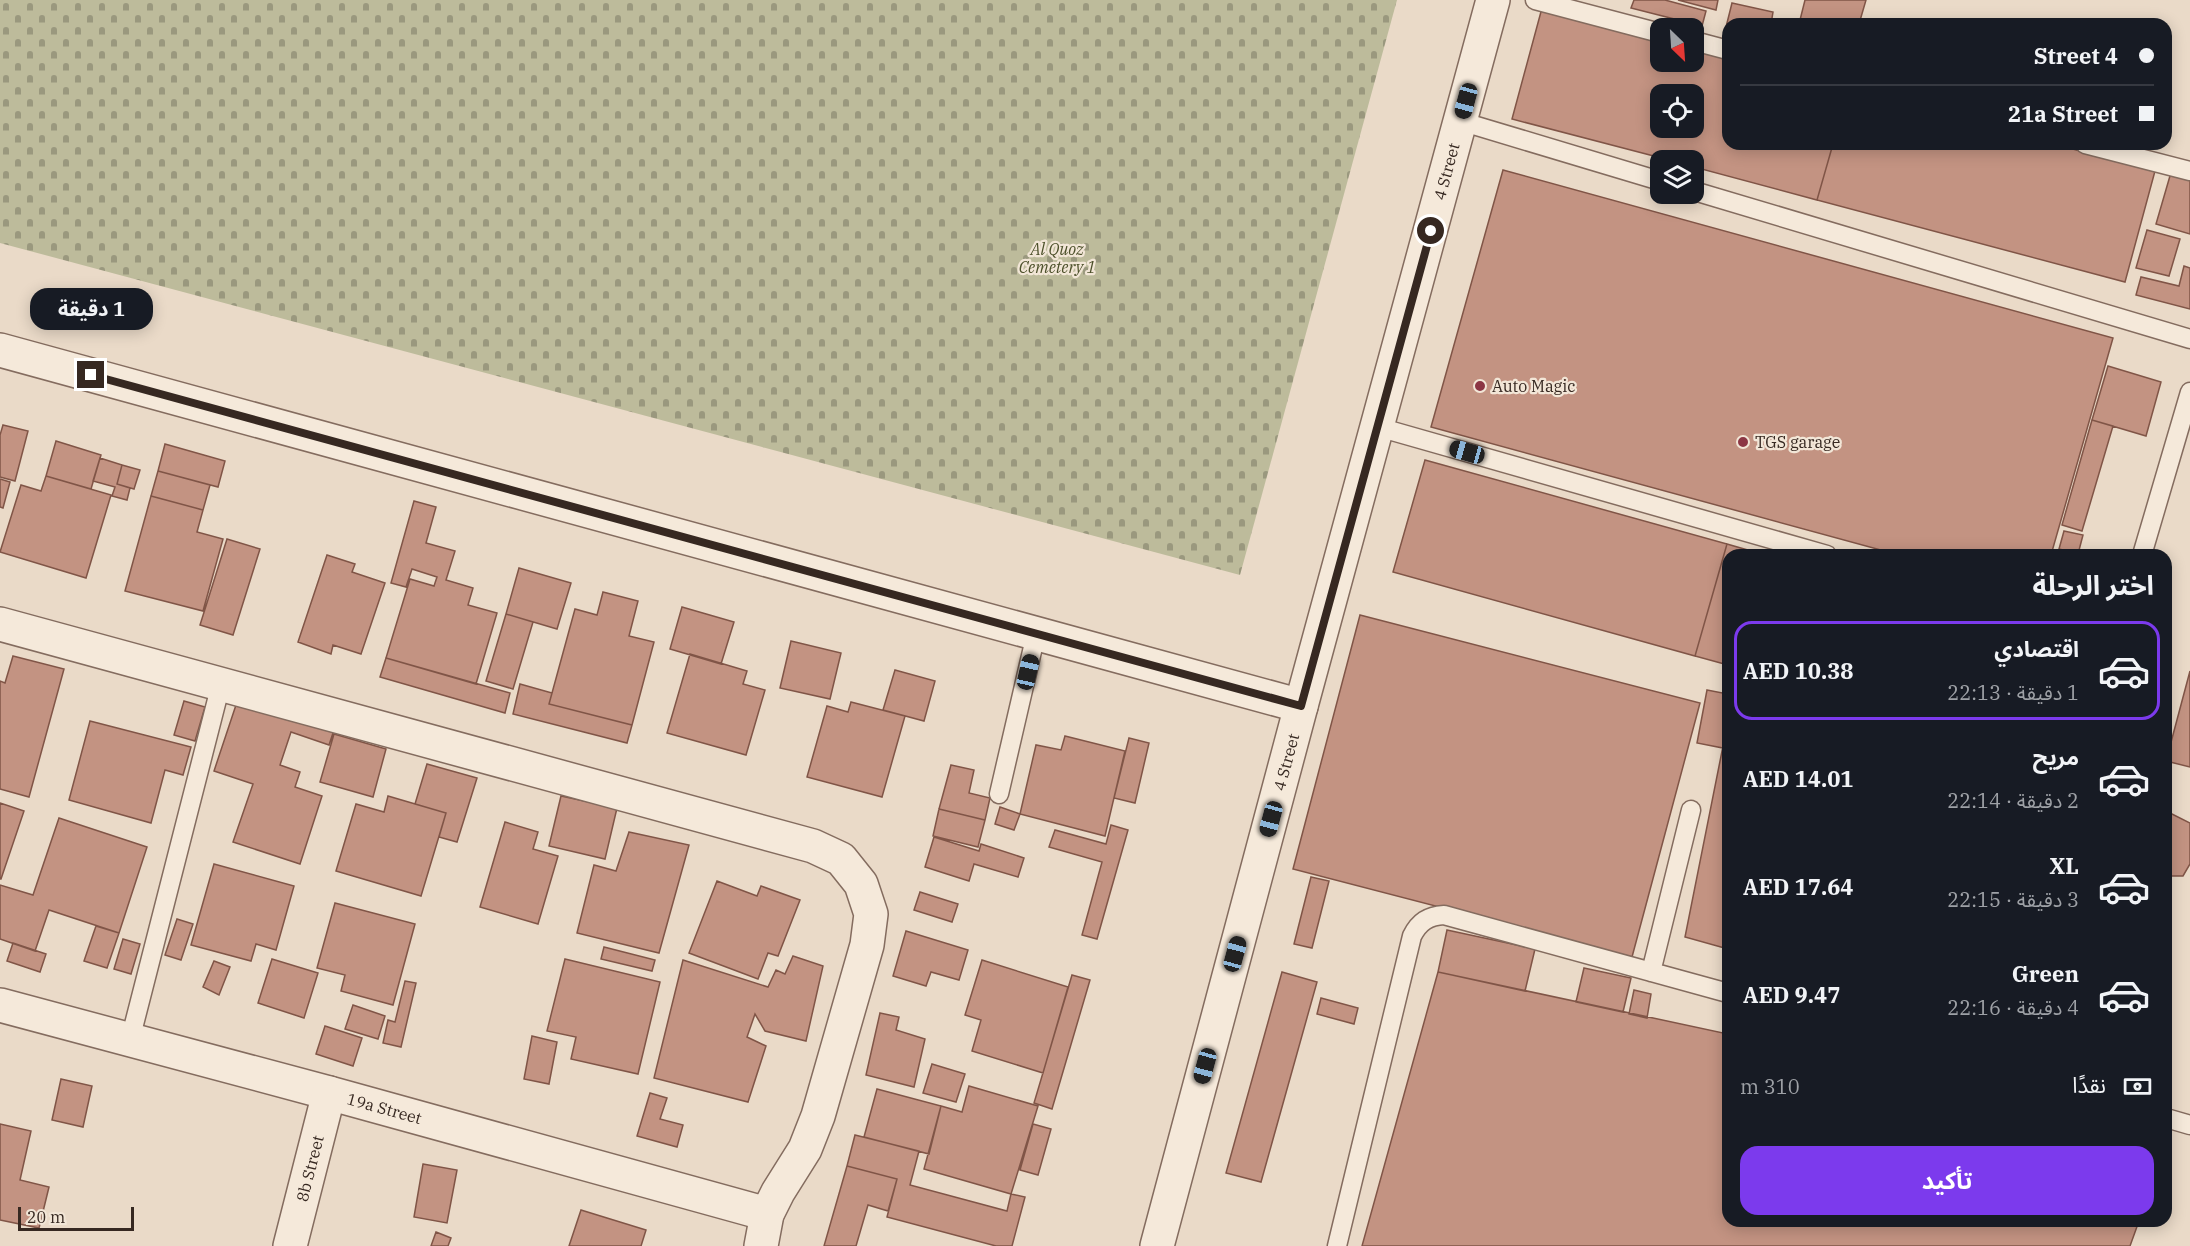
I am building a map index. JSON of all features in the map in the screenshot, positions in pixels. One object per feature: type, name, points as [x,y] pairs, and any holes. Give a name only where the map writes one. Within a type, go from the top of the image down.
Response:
[{"type":"street","name":"4 Street","points":[[1157,1246],[1493,0]]},
{"type":"street","points":[[0,350],[1301,706]]},
{"type":"street","points":[[0,624],[813,846],[841,860],[861,884],[871,914],[867,945],[818,1116],[805,1149],[778,1192],[767,1215],[761,1246]]},
{"type":"street","name":"19a Street","points":[[0,1005],[329,1093],[767,1215]]},
{"type":"street","name":"8b Street","points":[[291,1246],[329,1093]]},
{"type":"lane","points":[[1535,0],[1650,30]]},
{"type":"lane","points":[[1704,44],[1722,49]]},
{"type":"lane","points":[[1460,121],[1650,178]]},
{"type":"lane","points":[[2108,150],[2190,171]]},
{"type":"lane","points":[[1704,194],[2190,339]]},
{"type":"lane","points":[[2144,549],[2190,392]]},
{"type":"lane","points":[[1378,427],[1806,549]]},
{"type":"lane","points":[[999,794],[1036,634]]},
{"type":"lane","points":[[130,1040],[222,684]]},
{"type":"lane","points":[[1651,972],[1692,810]]},
{"type":"lane","points":[[1337,1246],[1412,936],[1424,920],[1434,915],[1444,915],[1722,991]]},
{"type":"lane","points":[[2172,1120],[2190,1125]]},
{"type":"green space","name":"Al Quoz Cemetery 1","points":[[0,0],[1397,0],[1240,575],[0,243]]},
{"type":"building","points":[[1634,0],[1665,0],[1706,11],[1704,18],[1670,18],[1631,8]]},
{"type":"building","points":[[1678,0],[1718,0],[1716,10]]},
{"type":"building","points":[[1805,0],[1866,0],[1861,18],[1800,18]]},
{"type":"building","points":[[1732,3],[1773,12],[1772,18],[1728,18]]},
{"type":"building","points":[[1542,8],[1650,37],[1650,72],[1704,72],[1704,51],[1722,55],[1722,150],[1831,150],[1817,200],[1704,170],[1704,150],[1650,150],[1650,155],[1512,119]]},
{"type":"building","points":[[1831,150],[2076,150],[2155,171],[2125,282],[1817,200]]},
{"type":"building","points":[[2172,169],[2190,174],[2190,234],[2156,224]]},
{"type":"building","points":[[1503,170],[2113,338],[2053,549],[1877,549],[1431,427]]},
{"type":"building","points":[[2147,230],[2180,239],[2169,276],[2136,268]]},
{"type":"building","points":[[2184,266],[2190,268],[2190,309],[2136,295],[2141,277],[2179,286]]},
{"type":"building","points":[[2108,366],[2161,382],[2146,436],[2092,420]]},
{"type":"building","points":[[2092,420],[2113,426],[2082,531],[2062,525]]},
{"type":"building","points":[[3,425],[28,431],[15,481],[0,477],[0,435]]},
{"type":"building","points":[[56,441],[101,455],[91,489],[46,476]]},
{"type":"building","points":[[165,444],[225,461],[218,487],[158,471]]},
{"type":"building","points":[[100,458],[122,465],[117,484],[130,488],[127,500],[112,496],[115,487],[93,481]]},
{"type":"building","points":[[1425,460],[1727,544],[1726,549],[1722,549],[1722,562],[1695,656],[1393,572]]},
{"type":"building","points":[[122,465],[140,470],[134,489],[117,484]]},
{"type":"building","points":[[158,471],[210,485],[203,510],[151,496]]},
{"type":"building","points":[[46,476],[111,495],[86,578],[0,552],[21,485],[41,491]]},
{"type":"building","points":[[0,479],[10,482],[3,508],[0,507]]},
{"type":"building","points":[[151,496],[203,510],[197,532],[223,539],[203,611],[125,591]]},
{"type":"building","points":[[414,501],[436,507],[426,543],[455,551],[446,580],[473,588],[468,605],[497,613],[476,684],[386,658],[410,579],[434,586],[437,577],[412,569],[406,587],[391,583]]},
{"type":"building","points":[[2064,531],[2083,535],[2079,549],[2059,549]]},
{"type":"building","points":[[227,539],[260,549],[233,635],[200,625]]},
{"type":"building","points":[[1727,544],[1744,549],[1726,549]]},
{"type":"building","points":[[327,555],[355,564],[352,572],[385,583],[361,654],[333,645],[331,654],[298,642]]},
{"type":"building","points":[[1722,562],[1722,663],[1695,656]]},
{"type":"building","points":[[519,568],[571,583],[557,629],[506,614]]},
{"type":"building","points":[[603,592],[638,601],[629,636],[654,642],[632,725],[549,704],[575,609],[597,615]]},
{"type":"building","points":[[682,607],[734,622],[721,664],[670,649]]},
{"type":"building","points":[[506,614],[533,622],[513,689],[486,681]]},
{"type":"building","points":[[1360,615],[1700,703],[1632,957],[1293,869]]},
{"type":"building","points":[[791,641],[841,653],[830,699],[780,688]]},
{"type":"building","points":[[690,654],[747,671],[743,684],[765,690],[746,755],[667,733]]},
{"type":"building","points":[[13,656],[64,669],[29,797],[0,789],[0,681],[5,683]]},
{"type":"building","points":[[386,658],[510,693],[505,713],[380,677]]},
{"type":"building","points":[[895,670],[935,681],[924,721],[883,710]]},
{"type":"building","points":[[2190,671],[2190,767],[2172,762],[2172,738]]},
{"type":"building","points":[[520,684],[552,693],[549,704],[632,725],[627,743],[513,714]]},
{"type":"building","points":[[1707,690],[1722,693],[1722,748],[1697,743]]},
{"type":"building","points":[[239,696],[335,727],[329,745],[291,732],[280,765],[300,772],[295,787],[322,796],[300,864],[233,842],[253,784],[214,771]]},
{"type":"building","points":[[184,701],[205,707],[195,741],[174,735]]},
{"type":"building","points":[[851,702],[905,716],[882,797],[807,777],[827,706],[848,712]]},
{"type":"building","points":[[90,721],[191,747],[183,775],[165,770],[151,823],[69,800]]},
{"type":"building","points":[[334,734],[386,749],[373,797],[320,782]]},
{"type":"building","points":[[1065,736],[1125,751],[1105,836],[1020,814],[1036,745],[1061,750]]},
{"type":"building","points":[[1129,738],[1149,743],[1135,803],[1114,798]]},
{"type":"building","points":[[1722,751],[1722,947],[1685,937]]},
{"type":"building","points":[[427,764],[477,778],[457,842],[439,837],[446,813],[415,804]]},
{"type":"building","points":[[951,765],[974,770],[969,793],[990,798],[985,820],[939,809]]},
{"type":"building","points":[[388,796],[446,813],[421,896],[336,871],[356,804],[384,812]]},
{"type":"building","points":[[561,796],[617,808],[605,859],[549,846]]},
{"type":"building","points":[[0,803],[24,811],[1,879],[0,879]]},
{"type":"building","points":[[1000,807],[1020,814],[1014,830],[995,824]]},
{"type":"building","points":[[939,809],[985,820],[978,847],[933,836]]},
{"type":"building","points":[[2172,814],[2190,823],[2190,864],[2183,876],[2172,876]]},
{"type":"building","points":[[59,818],[147,847],[119,933],[49,910],[35,951],[0,939],[0,885],[33,895]]},
{"type":"building","points":[[505,822],[538,832],[533,849],[558,856],[538,924],[480,907]]},
{"type":"building","points":[[1111,825],[1128,830],[1097,939],[1082,935],[1102,862],[1049,847],[1055,830],[1106,844]]},
{"type":"building","points":[[629,832],[689,845],[659,953],[577,933],[594,865],[616,871]]},
{"type":"building","points":[[934,837],[979,851],[981,844],[1024,858],[1018,877],[974,864],[969,881],[925,867]]},
{"type":"building","points":[[214,864],[294,886],[276,950],[256,944],[251,961],[191,945]]},
{"type":"building","points":[[1311,877],[1329,881],[1312,948],[1294,944]]},
{"type":"building","points":[[717,881],[757,896],[761,886],[800,900],[778,956],[768,953],[758,979],[689,953]]},
{"type":"building","points":[[920,892],[958,904],[952,922],[914,910]]},
{"type":"building","points":[[335,903],[415,924],[393,1005],[341,991],[345,975],[317,968]]},
{"type":"building","points":[[177,919],[193,924],[181,960],[165,955]]},
{"type":"building","points":[[96,926],[119,933],[107,968],[84,961]]},
{"type":"building","points":[[1447,930],[1535,949],[1525,991],[1438,972]]},
{"type":"building","points":[[906,931],[968,950],[959,980],[931,972],[926,986],[893,976]]},
{"type":"building","points":[[123,939],[140,944],[131,974],[114,969]]},
{"type":"building","points":[[13,943],[46,954],[40,972],[7,961]]},
{"type":"building","points":[[604,947],[655,960],[652,971],[601,959]]},
{"type":"building","points":[[793,956],[823,966],[806,1041],[765,1031],[755,1014],[747,1037],[766,1046],[748,1102],[654,1078],[683,960],[768,987],[776,970],[785,974]]},
{"type":"building","points":[[272,959],[318,973],[304,1018],[258,1003]]},
{"type":"building","points":[[565,959],[660,982],[638,1074],[571,1059],[576,1037],[547,1031]]},
{"type":"building","points":[[982,960],[1068,987],[1043,1073],[972,1051],[981,1020],[965,1015]]},
{"type":"building","points":[[214,961],[230,967],[219,995],[203,987]]},
{"type":"building","points":[[1584,968],[1631,978],[1623,1012],[1576,1002]]},
{"type":"building","points":[[1282,972],[1317,982],[1261,1182],[1226,1173]]},
{"type":"building","points":[[1438,972],[1722,1033],[1722,1227],[2137,1227],[2130,1246],[1362,1246]]},
{"type":"building","points":[[1072,975],[1090,980],[1052,1109],[1034,1103]]},
{"type":"building","points":[[405,981],[416,983],[401,1047],[383,1043],[388,1020],[395,1022]]},
{"type":"building","points":[[1634,990],[1651,994],[1647,1018],[1629,1014]]},
{"type":"building","points":[[1321,998],[1358,1008],[1354,1024],[1317,1014]]},
{"type":"building","points":[[353,1005],[385,1016],[378,1039],[345,1029]]},
{"type":"building","points":[[880,1013],[899,1017],[896,1030],[925,1039],[914,1087],[866,1075]]},
{"type":"building","points":[[325,1026],[362,1038],[353,1066],[316,1054]]},
{"type":"building","points":[[532,1036],[557,1042],[549,1084],[524,1079]]},
{"type":"building","points":[[932,1064],[965,1074],[956,1102],[923,1093]]},
{"type":"building","points":[[61,1079],[92,1086],[83,1127],[52,1120]]},
{"type":"building","points":[[969,1086],[1038,1106],[1011,1194],[924,1169],[941,1106],[962,1112]]},
{"type":"building","points":[[877,1089],[941,1106],[929,1154],[864,1137]]},
{"type":"building","points":[[650,1093],[667,1098],[660,1119],[683,1125],[677,1147],[637,1136]]},
{"type":"building","points":[[0,1124],[31,1131],[20,1180],[49,1187],[39,1228],[0,1220]]},
{"type":"building","points":[[1033,1124],[1051,1129],[1038,1175],[1020,1170]]},
{"type":"building","points":[[855,1135],[919,1151],[910,1185],[1007,1211],[1011,1194],[1025,1197],[1012,1246],[996,1246],[887,1217],[897,1179],[847,1166]]},
{"type":"building","points":[[423,1164],[457,1170],[447,1223],[414,1217]]},
{"type":"building","points":[[847,1166],[897,1179],[888,1211],[868,1205],[856,1246],[824,1246]]},
{"type":"building","points":[[581,1210],[646,1230],[641,1246],[569,1246]]},
{"type":"building","points":[[436,1232],[451,1238],[448,1246],[431,1246]]},
{"type":"place","name":"Auto Magic","points":[[1480,386]]},
{"type":"place","name":"TGS garage","points":[[1743,442]]},
{"type":"route","points":[[91,375],[1301,706],[1431,231]]}]
